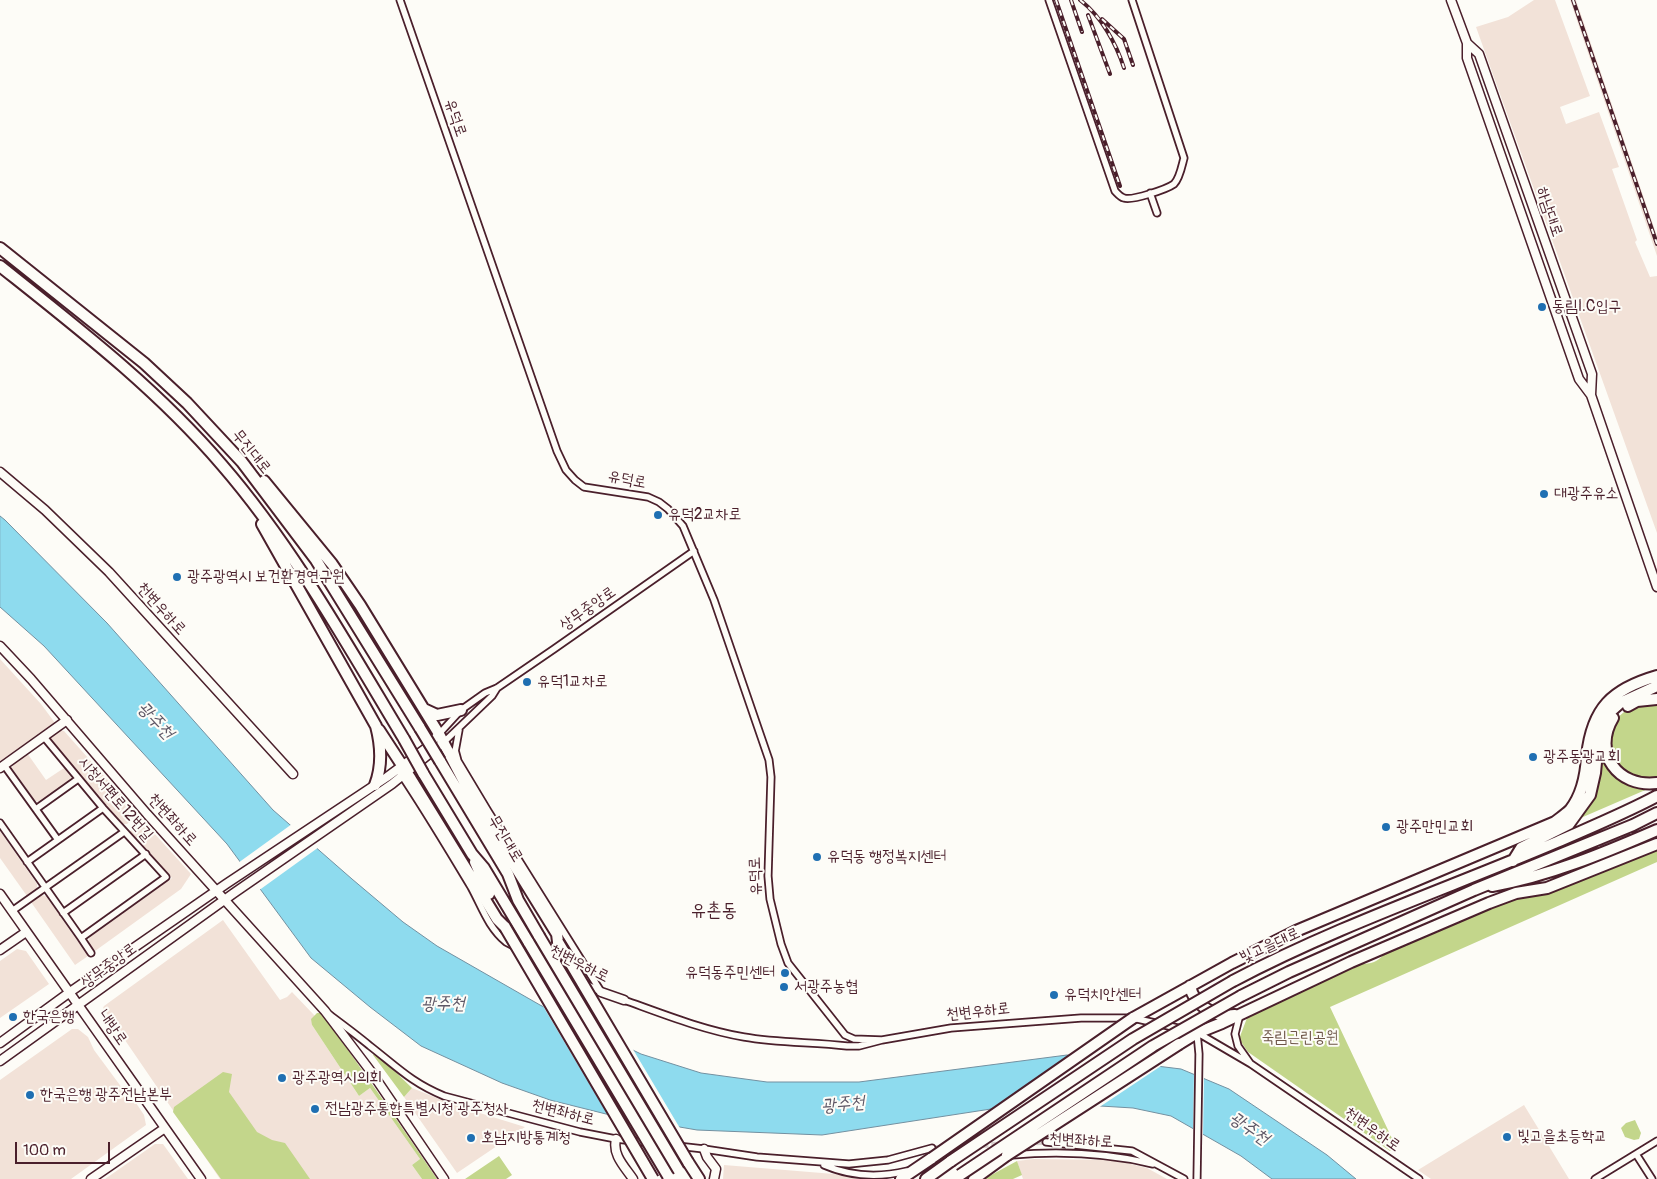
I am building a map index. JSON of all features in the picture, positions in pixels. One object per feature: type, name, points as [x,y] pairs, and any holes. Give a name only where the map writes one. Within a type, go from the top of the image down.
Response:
[{"type":"highway","name":"무진대로","points":[[0,248],[144,363],[187,403],[242,462],[316,560],[508,874],[518,900],[682,1175]]},
{"type":"highway","name":"무진대로","points":[[0,266],[109,354],[170,409],[222,465],[255,506],[303,575],[472,854],[484,868],[669,1178]]},
{"type":"highway","points":[[242,462],[264,482],[332,564],[360,605],[441,738],[471,795],[557,934],[558,942]]},
{"type":"highway","points":[[255,506],[264,530],[402,771],[497,919],[505,927]]},
{"type":"highway","points":[[900,1179],[932,1153],[1133,1018],[1232,962],[1296,931],[1555,822],[1569,810],[1578,797],[1583,784],[1592,728],[1600,711],[1620,691],[1657,676]]},
{"type":"highway","points":[[1513,861],[1521,848],[1569,824],[1590,795],[1595,773],[1599,730],[1607,717],[1620,703],[1657,686]]},
{"type":"highway","points":[[1657,692],[1637,700],[1622,710],[1614,718],[1606,733],[1606,752],[1611,763],[1621,775],[1645,785],[1657,783]]},
{"type":"highway","points":[[1637,700],[1657,699]]},
{"type":"highway","points":[[424,710],[437,715],[461,710]]},
{"type":"highway","points":[[375,785],[380,744],[376,726]]},
{"type":"highway","name":"빛고을대로","points":[[926,1179],[1134,1039],[1233,981],[1337,931],[1513,861],[1631,810],[1657,796]]},
{"type":"highway","name":"빛고을대로","points":[[957,1177],[1153,1046],[1241,996],[1289,972],[1474,890],[1633,825],[1657,813]]},
{"type":"highway","points":[[1474,890],[1521,881],[1657,830]]},
{"type":"highway","points":[[974,1179],[1007,1155],[1197,1033],[1351,962],[1504,896],[1547,888],[1657,844]]},
{"type":"highway","points":[[472,854],[482,881],[505,927],[653,1179]]},
{"type":"highway","points":[[508,874],[558,942],[698,1179]]},
{"type":"highway","points":[[1190,986],[1192,994],[1201,1006],[1218,1014],[1228,1016],[1240,1014]]},
{"type":"street","name":"유덕로","points":[[400,0],[509,317],[557,451],[566,470],[584,487],[648,497],[660,502],[683,526],[694,551],[717,609],[769,760],[768,876],[770,899],[788,963],[845,1035],[854,1039],[882,1040]]},
{"type":"street","points":[[1050,0],[1115,191],[1126,199],[1150,193],[1174,183],[1179,176],[1184,158],[1132,0]]},
{"type":"street","name":"하남대로","points":[[1452,0],[1468,43],[1467,58],[1551,299],[1579,379],[1591,395],[1657,587]]},
{"type":"street","name":"하남대로","points":[[1468,43],[1479,54],[1592,374],[1591,395]]},
{"type":"street","points":[[1150,193],[1157,213]]},
{"type":"street","name":"천변우하로","points":[[0,472],[45,510],[109,572],[293,774]]},
{"type":"street","name":"상무중앙로","points":[[441,738],[461,710],[484,693],[497,688],[694,551]]},
{"type":"street","name":"천변좌하로","points":[[0,646],[67,720],[147,814],[325,1010],[372,1073],[444,1179]]},
{"type":"street","name":"상무중앙로","points":[[0,1061],[336,822],[402,771],[425,749],[441,738],[459,730],[492,696],[497,688]]},
{"type":"street","points":[[58,840],[2,766],[67,720]]},
{"type":"street","points":[[453,761],[459,730]]},
{"type":"street","name":"시청서편로12번길","points":[[44,737],[103,808],[166,877],[81,938]]},
{"type":"street","points":[[455,750],[458,761],[488,811],[601,992]]},
{"type":"street","name":"상무중앙로","points":[[0,1043],[217,890],[328,815],[375,785],[402,771]]},
{"type":"street","name":"천변우하로","points":[[402,771],[494,930],[506,942],[601,992],[657,1013],[725,1034],[746,1038],[847,1046],[859,1046],[951,1028],[1080,1018],[1133,1018],[1197,1033],[1251,1064],[1419,1179]]},
{"type":"street","points":[[36,809],[78,779]]},
{"type":"street","points":[[27,862],[103,808]]},
{"type":"street","points":[[0,823],[91,953]]},
{"type":"street","points":[[12,911],[124,832]]},
{"type":"street","points":[[63,913],[146,854]]},
{"type":"street","name":"내방로","points":[[0,894],[201,1179]]},
{"type":"street","points":[[0,950],[26,932]]},
{"type":"street","name":"천변좌하로","points":[[325,1010],[403,1074],[429,1090],[444,1096],[541,1123],[616,1139],[818,1163],[870,1163],[932,1153]]},
{"type":"street","points":[[1240,1014],[1235,1034],[1238,1046],[1251,1064]]},
{"type":"street","points":[[1196,1179],[1199,1054],[1197,1033]]},
{"type":"street","points":[[91,1179],[165,1128]]},
{"type":"street","points":[[616,1139],[614,1146],[617,1156],[633,1179]]},
{"type":"street","points":[[1595,1179],[1657,1141]]},
{"type":"street","name":"천변좌하로","points":[[1046,1142],[1132,1151],[1184,1179]]},
{"type":"street","points":[[704,1149],[706,1157],[716,1169],[714,1179]]},
{"type":"street","name":"천변좌하로","points":[[1007,1155],[1040,1153],[1107,1155],[1153,1164]]},
{"type":"street","points":[[1636,1154],[1652,1179]]},
{"type":"street","name":"천변좌하로","points":[[818,1163],[848,1174],[872,1177],[891,1175],[914,1169]]},
{"type":"shaded area","points":[[1534,0],[1555,0],[1590,96],[1560,107],[1566,124],[1599,112],[1619,167],[1612,169],[1637,240],[1635,242],[1650,277],[1657,276],[1657,533],[1476,27],[1508,17]]},
{"type":"shaded area","points":[[1570,0],[1576,0],[1657,236],[1657,256]]},
{"type":"shaded area","points":[[0,659],[41,704],[55,723],[55,727],[0,765]]},
{"type":"shaded area","points":[[59,730],[64,731],[137,813],[137,816],[127,824],[122,824],[50,741],[50,737]]},
{"type":"shaded area","points":[[27,753],[46,780],[64,768],[71,776],[70,781],[40,802],[35,801],[12,768],[13,763]]},
{"type":"shaded area","points":[[140,822],[144,822],[191,874],[181,889],[95,951],[88,942],[90,936],[172,878],[130,835],[130,831]]},
{"type":"shaded area","points":[[0,831],[37,884],[37,889],[27,896],[0,858]]},
{"type":"shaded area","points":[[41,895],[46,896],[88,956],[75,965],[31,902]]},
{"type":"shaded area","points":[[223,920],[280,1000],[292,992],[315,1016],[312,1025],[359,1096],[370,1088],[420,1159],[412,1165],[422,1179],[220,1179],[103,1008]]},
{"type":"shaded area","points":[[17,949],[26,951],[49,984],[0,1018],[0,961]]},
{"type":"shaded area","points":[[72,1029],[78,1029],[88,1037],[94,1050],[144,1115],[146,1125],[71,1179],[0,1179],[0,1080]]},
{"type":"shaded area","name":"호남지방통계청","points":[[412,1088],[454,1105],[525,1127],[457,1173],[404,1097]]},
{"type":"shaded area","name":"빛고을초등학교","points":[[1524,1105],[1569,1179],[1431,1179],[1418,1170]]},
{"type":"shaded area","points":[[155,1144],[163,1144],[188,1179],[105,1179]]},
{"type":"shaded area","points":[[1034,1159],[1115,1160],[1147,1168],[1167,1179],[1023,1179],[1017,1161]]},
{"type":"shaded area","points":[[724,1165],[834,1174],[865,1179],[723,1179]]},
{"type":"green space","points":[[1657,702],[1657,780],[1634,779],[1613,762],[1608,742],[1616,719],[1624,712],[1638,703]]},
{"type":"green space","points":[[1603,756],[1609,765],[1650,788],[1576,820],[1593,799],[1598,785]]},
{"type":"green space","name":"죽림근린공원","points":[[1657,847],[1657,862],[1330,1007],[1397,1149],[1390,1151],[1248,1052],[1239,1039],[1247,1018],[1360,964],[1374,962],[1385,953],[1506,898]]},
{"type":"green space","points":[[317,1013],[321,1013],[336,1033],[437,1179],[422,1179],[412,1165],[420,1159],[370,1088],[359,1096],[312,1025],[311,1019]]},
{"type":"green space","points":[[375,1052],[412,1088],[404,1097],[373,1055]]},
{"type":"green space","points":[[223,1072],[232,1074],[229,1092],[257,1132],[272,1140],[285,1143],[310,1179],[221,1179],[173,1112],[174,1107]]},
{"type":"green space","points":[[1635,1120],[1641,1133],[1639,1139],[1634,1140],[1625,1137],[1621,1128],[1626,1123]]},
{"type":"green space","points":[[499,1156],[512,1175],[506,1179],[465,1179]]},
{"type":"green space","points":[[1017,1161],[1022,1175],[1013,1179],[984,1179]]},
{"type":"water","name":"광주천","points":[[0,516],[107,623],[273,810],[403,922],[437,946],[540,1005],[641,1054],[701,1073],[767,1082],[859,1082],[1067,1055],[1181,1069],[1229,1089],[1327,1155],[1356,1179],[1272,1179],[1241,1156],[1171,1116],[1133,1108],[1084,1105],[991,1109],[822,1135],[697,1130],[610,1115],[550,1100],[502,1083],[421,1046],[311,958],[227,844],[44,646],[0,607]]},
{"type":"pier","points":[[292,824],[319,847],[258,891],[238,863]]},
{"type":"pier","points":[[540,1001],[631,1046],[681,1130],[609,1117]]},
{"type":"pier","points":[[1073,1054],[1164,1064],[1098,1108],[1084,1107],[985,1113]]},
{"type":"pier","points":[[1194,1072],[1204,1076],[1203,1137],[1193,1132]]},
{"type":"tunnel","points":[[1028,1143],[1046,1142]]},
{"type":"tunnel","points":[[932,1148],[1004,1144]]},
{"type":"railway","points":[[1056,0],[1120,186]]},
{"type":"railway","points":[[1071,0],[1082,32]]},
{"type":"railway","points":[[1080,0],[1095,14],[1107,31],[1117,49],[1124,68]]},
{"type":"railway","points":[[1573,0],[1657,244]]},
{"type":"railway","points":[[1088,15],[1110,74]]},
{"type":"railway","points":[[1102,19],[1124,39],[1133,65]]},
{"type":"place","name":"동림I.C입구","points":[[1542,307]]},
{"type":"place","name":"대광주유소","points":[[1544,494]]},
{"type":"place","name":"유덕2교차로","points":[[658,515]]},
{"type":"place","name":"광주광역시 보건환경연구원","points":[[177,577]]},
{"type":"place","name":"유덕1교차로","points":[[527,682]]},
{"type":"place","name":"광주동광교회","points":[[1533,757]]},
{"type":"place","name":"광주만민교회","points":[[1386,827]]},
{"type":"place","name":"유덕동 행정복지센터","points":[[817,857]]},
{"type":"place","name":"유덕동주민센터","points":[[785,973]]},
{"type":"place","name":"서광주농협","points":[[784,987]]},
{"type":"place","name":"유덕치안센터","points":[[1054,995]]},
{"type":"place","name":"한국은행","points":[[13,1017]]},
{"type":"place","name":"광주광역시의회","points":[[282,1078]]},
{"type":"place","name":"한국은행 광주전남본부","points":[[30,1095]]},
{"type":"place","name":"전남광주통합특별시청 광주청사","points":[[315,1109]]},
{"type":"place","name":"빛고을초등학교","points":[[1507,1137]]},
{"type":"place","name":"호남지방통계청","points":[[471,1138]]},
{"type":"district","name":"유촌동","points":[[714,911]]}]
